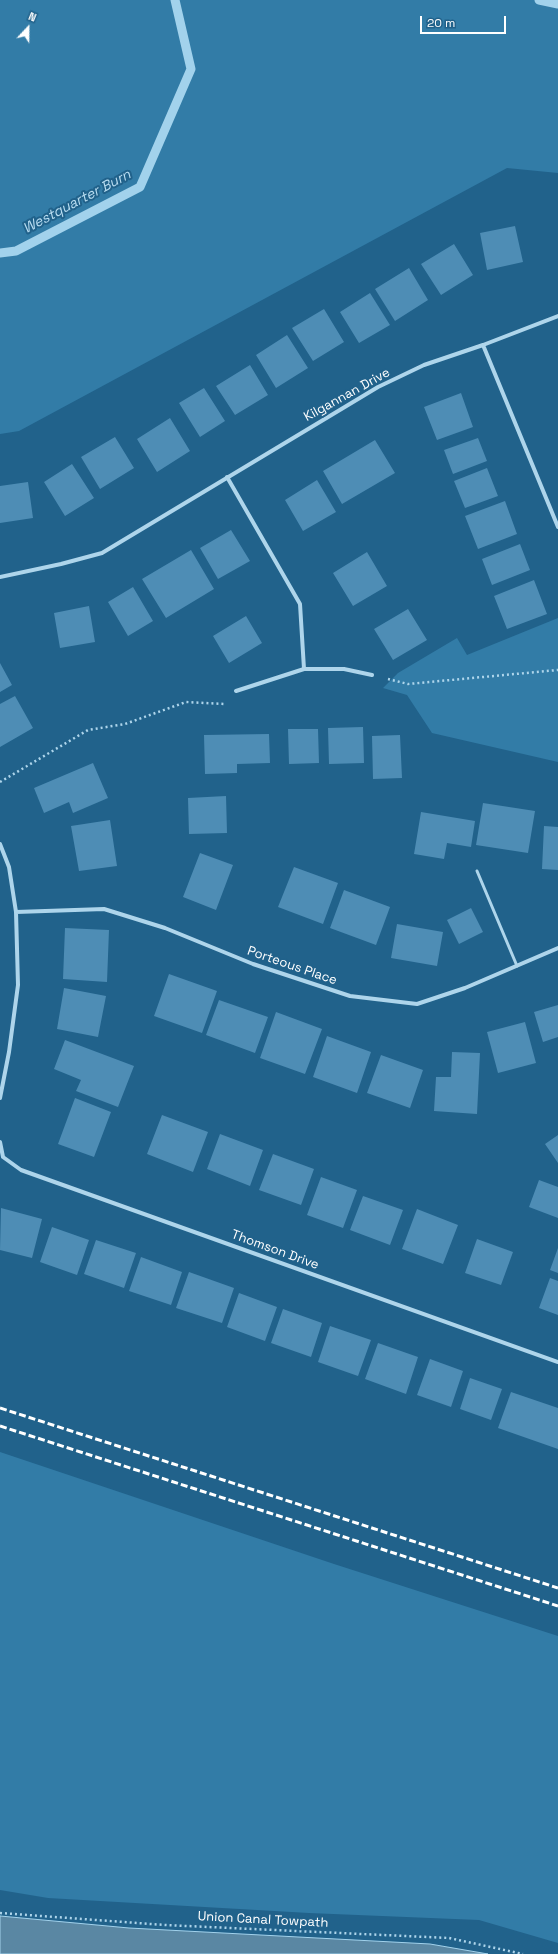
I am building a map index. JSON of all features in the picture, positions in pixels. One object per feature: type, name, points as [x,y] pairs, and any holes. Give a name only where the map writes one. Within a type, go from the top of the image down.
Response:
[{"type":"street","name":"Kilgannan Drive","points":[[0,577],[61,564],[102,553],[378,387],[424,365],[558,316]]},
{"type":"street","points":[[483,344],[558,527]]},
{"type":"street","points":[[227,477],[300,604],[304,669]]},
{"type":"street","points":[[236,691],[304,669],[344,669],[372,676]]},
{"type":"street","points":[[0,844],[8,867],[16,912],[18,985],[9,1052],[0,1098]]},
{"type":"street","name":"Porteous Place","points":[[16,912],[104,909],[165,928],[253,964],[350,996],[417,1004],[465,988],[558,948]]},
{"type":"street","name":"Thomson Drive","points":[[0,1142],[3,1158],[21,1170],[558,1362]]},
{"type":"lane","points":[[477,871],[517,966]]},
{"type":"path","points":[[372,676],[408,684],[558,670]]},
{"type":"path","points":[[0,782],[88,730],[125,724],[186,702],[238,705],[236,691]]},
{"type":"path","name":"Union Canal Towpath","points":[[0,1913],[165,1925],[449,1938],[523,1954]]},
{"type":"shaded area","points":[[0,0],[558,0],[558,173],[507,168],[19,431],[0,434]]},
{"type":"shaded area","points":[[558,618],[558,762],[432,733],[407,695],[383,688],[398,673],[457,638],[467,655]]},
{"type":"shaded area","points":[[0,1452],[334,1564],[558,1636],[558,1943],[479,1920],[309,1913],[48,1898],[0,1890]]},
{"type":"shaded area","points":[[0,1916],[129,1928],[430,1944],[488,1954],[0,1954]]},
{"type":"building","points":[[515,226],[523,262],[487,270],[480,233]]},
{"type":"building","points":[[454,244],[473,275],[441,295],[421,264]]},
{"type":"building","points":[[409,268],[428,300],[395,321],[375,289]]},
{"type":"building","points":[[370,293],[390,325],[359,343],[340,312]]},
{"type":"building","points":[[324,309],[344,342],[313,361],[292,328]]},
{"type":"building","points":[[287,335],[308,368],[276,388],[256,355]]},
{"type":"building","points":[[250,365],[268,395],[235,415],[216,386]]},
{"type":"building","points":[[204,388],[225,421],[200,437],[179,403]]},
{"type":"building","points":[[461,393],[473,427],[437,440],[424,407]]},
{"type":"building","points":[[170,418],[190,451],[157,472],[137,439]]},
{"type":"building","points":[[115,437],[134,468],[100,489],[81,457]]},
{"type":"building","points":[[478,438],[487,461],[453,474],[444,450]]},
{"type":"building","points":[[375,440],[395,473],[342,504],[323,471]]},
{"type":"building","points":[[72,464],[94,498],[65,516],[44,482]]},
{"type":"building","points":[[487,468],[498,496],[465,508],[454,481]]},
{"type":"building","points":[[317,480],[336,512],[303,531],[285,500]]},
{"type":"building","points":[[28,482],[33,518],[0,523],[0,486]]},
{"type":"building","points":[[505,501],[517,534],[478,549],[465,516]]},
{"type":"building","points":[[231,530],[250,561],[218,579],[200,548]]},
{"type":"building","points":[[520,544],[530,570],[492,585],[482,559]]},
{"type":"building","points":[[191,550],[214,589],[166,618],[142,579]]},
{"type":"building","points":[[367,552],[387,586],[353,606],[333,573]]},
{"type":"building","points":[[534,580],[547,614],[507,629],[494,596]]},
{"type":"building","points":[[133,587],[153,621],[128,636],[108,602]]},
{"type":"building","points":[[89,606],[95,642],[60,648],[54,613]]},
{"type":"building","points":[[408,609],[427,640],[393,660],[374,629]]},
{"type":"building","points":[[246,616],[262,643],[229,663],[213,636]]},
{"type":"building","points":[[0,663],[12,685],[0,692]]},
{"type":"building","points":[[15,696],[33,728],[0,747],[0,704]]},
{"type":"building","points":[[363,727],[364,763],[329,764],[328,728]]},
{"type":"building","points":[[288,729],[318,729],[319,763],[289,764]]},
{"type":"building","points":[[269,734],[270,763],[237,764],[237,773],[205,774],[204,735]]},
{"type":"building","points":[[400,735],[402,778],[373,779],[372,736]]},
{"type":"building","points":[[93,763],[108,798],[73,813],[69,802],[44,813],[34,788]]},
{"type":"building","points":[[226,796],[227,833],[189,834],[188,798]]},
{"type":"building","points":[[483,803],[535,811],[528,853],[476,845]]},
{"type":"building","points":[[421,812],[475,821],[471,847],[447,843],[444,859],[414,854]]},
{"type":"building","points":[[110,820],[117,866],[79,871],[71,826]]},
{"type":"building","points":[[544,826],[558,827],[558,870],[542,869]]},
{"type":"building","points":[[200,853],[233,865],[216,910],[183,897]]},
{"type":"building","points":[[294,867],[338,883],[323,924],[278,907]]},
{"type":"building","points":[[344,890],[390,907],[376,945],[330,928]]},
{"type":"building","points":[[471,908],[483,932],[459,944],[447,920]]},
{"type":"building","points":[[397,924],[443,932],[437,966],[391,958]]},
{"type":"building","points":[[65,928],[109,930],[107,982],[63,979]]},
{"type":"building","points":[[169,974],[217,991],[202,1033],[154,1016]]},
{"type":"building","points":[[64,988],[106,996],[98,1037],[57,1029]]},
{"type":"building","points":[[219,1000],[268,1017],[255,1053],[206,1035]]},
{"type":"building","points":[[558,1005],[558,1037],[543,1042],[534,1012]]},
{"type":"building","points":[[276,1012],[322,1029],[305,1074],[260,1058]]},
{"type":"building","points":[[525,1022],[536,1063],[498,1073],[487,1032]]},
{"type":"building","points":[[327,1036],[371,1052],[357,1093],[313,1077]]},
{"type":"building","points":[[65,1040],[134,1066],[118,1107],[76,1091],[81,1080],[54,1069]]},
{"type":"building","points":[[452,1052],[480,1053],[477,1114],[434,1111],[436,1077],[451,1077]]},
{"type":"building","points":[[381,1055],[423,1070],[410,1108],[367,1093]]},
{"type":"building","points":[[75,1098],[111,1112],[94,1157],[58,1144]]},
{"type":"building","points":[[162,1115],[208,1132],[193,1172],[147,1154]]},
{"type":"building","points":[[220,1134],[263,1150],[250,1186],[207,1169]]},
{"type":"building","points":[[558,1135],[558,1163],[545,1144]]},
{"type":"building","points":[[273,1154],[314,1169],[301,1205],[259,1190]]},
{"type":"building","points":[[321,1177],[357,1190],[343,1228],[307,1215]]},
{"type":"building","points":[[539,1180],[558,1187],[558,1218],[529,1207]]},
{"type":"building","points":[[363,1196],[403,1210],[390,1245],[350,1230]]},
{"type":"building","points":[[1,1208],[42,1219],[32,1258],[0,1250]]},
{"type":"building","points":[[417,1209],[458,1225],[443,1264],[402,1249]]},
{"type":"building","points":[[52,1227],[89,1240],[77,1275],[40,1262]]},
{"type":"building","points":[[477,1239],[513,1252],[501,1285],[465,1273]]},
{"type":"building","points":[[96,1240],[136,1253],[124,1288],[84,1274]]},
{"type":"building","points":[[558,1248],[558,1273],[550,1270]]},
{"type":"building","points":[[141,1257],[182,1272],[171,1305],[129,1291]]},
{"type":"building","points":[[189,1272],[234,1288],[222,1323],[176,1308]]},
{"type":"building","points":[[550,1278],[558,1281],[558,1315],[539,1308]]},
{"type":"building","points":[[239,1293],[277,1307],[265,1341],[227,1327]]},
{"type":"building","points":[[283,1309],[322,1323],[311,1357],[271,1343]]},
{"type":"building","points":[[330,1326],[371,1340],[358,1376],[318,1362]]},
{"type":"building","points":[[378,1343],[418,1357],[406,1394],[365,1379]]},
{"type":"building","points":[[430,1359],[463,1371],[451,1407],[417,1395]]},
{"type":"building","points":[[470,1378],[502,1389],[491,1420],[460,1409]]},
{"type":"building","points":[[511,1392],[558,1408],[558,1449],[498,1428]]},
{"type":"waterway","name":"Westquarter Burn","points":[[0,253],[16,251],[140,187],[191,69],[175,0]]},
{"type":"waterway","name":"Westquarter Burn","points":[[539,0],[558,4]]},
{"type":"railway","points":[[0,1408],[558,1588]]},
{"type":"railway","points":[[0,1426],[558,1606]]}]
